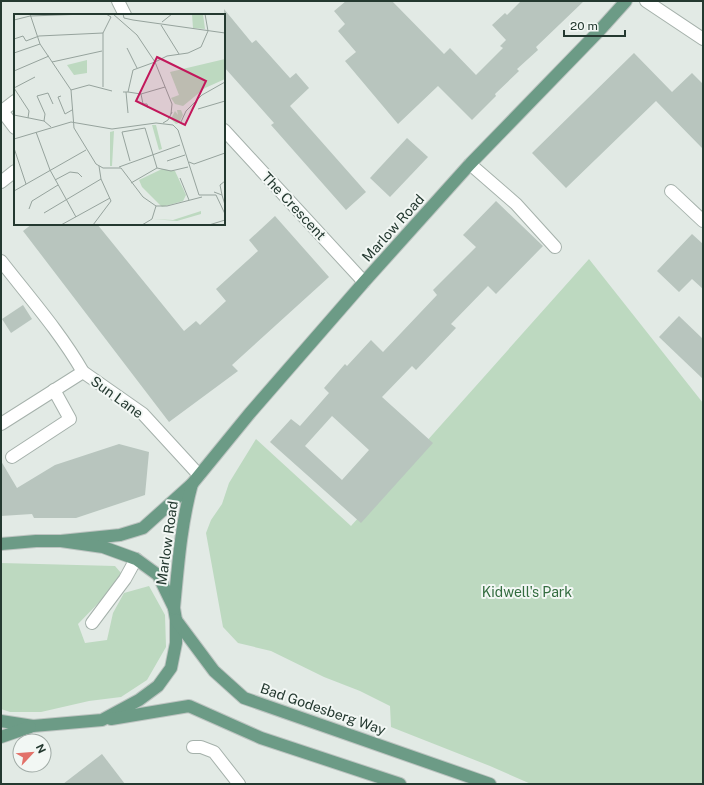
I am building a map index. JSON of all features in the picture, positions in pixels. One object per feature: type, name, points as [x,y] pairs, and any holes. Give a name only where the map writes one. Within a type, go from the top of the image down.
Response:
[{"type":"main road","name":"Marlow Road","points":[[61,541],[120,535],[143,528],[196,479],[250,413],[364,282],[470,164],[599,31],[626,1]]},
{"type":"main road","name":"Marlow Road","points":[[174,608],[180,538],[186,507],[196,479]]},
{"type":"main road","points":[[3,543],[61,541],[103,547],[136,559],[158,575],[174,608],[176,620],[176,643],[171,668],[158,686],[139,700],[102,720]]},
{"type":"main road","name":"Bad Godesberg Way","points":[[176,620],[214,671],[244,698],[490,784]]},
{"type":"main road","points":[[1,721],[33,726],[102,720],[189,706],[261,738],[400,784]]},
{"type":"main road","points":[[1,737],[33,726]]},
{"type":"street","points":[[118,1],[124,14]]},
{"type":"street","points":[[646,1],[703,39]]},
{"type":"street","points":[[14,102],[2,111],[14,127]]},
{"type":"street","name":"The Crescent","points":[[225,131],[364,282]]},
{"type":"street","points":[[470,164],[516,204],[555,247]]},
{"type":"street","points":[[1,182],[14,172]]},
{"type":"street","points":[[671,192],[703,221]]},
{"type":"street","points":[[1,261],[74,357],[82,372]]},
{"type":"street","name":"Sun Lane","points":[[1,424],[82,372],[143,414],[196,479]]},
{"type":"street","points":[[12,457],[70,419],[54,390]]},
{"type":"street","points":[[92,624],[124,579],[136,559]]},
{"type":"street","points":[[193,747],[201,747],[214,752],[239,784]]},
{"type":"green space","name":"Kidwell's Park","points":[[589,259],[703,403],[703,784],[531,784],[490,766],[391,727],[390,706],[360,691],[324,677],[271,651],[238,643],[223,627],[206,533],[211,520],[222,504],[229,483],[256,439],[351,526]]},
{"type":"green space","points":[[1,563],[115,566],[121,573],[108,593],[78,624],[85,643],[107,640],[113,613],[124,593],[149,586],[165,615],[166,647],[147,680],[121,697],[89,701],[41,712],[10,712],[1,709]]},
{"type":"building","points":[[346,1],[392,1],[444,54],[450,48],[476,75],[503,48],[500,46],[506,40],[492,25],[505,13],[507,15],[521,1],[584,1],[536,47],[538,50],[517,69],[519,71],[495,94],[496,96],[472,120],[438,86],[398,124],[345,61],[356,52],[338,31],[345,24],[334,11]]},
{"type":"building","points":[[224,9],[252,43],[256,40],[290,78],[296,73],[309,88],[290,106],[366,192],[346,210],[271,125],[274,123],[225,68]]},
{"type":"building","points":[[634,53],[672,92],[692,73],[703,84],[703,149],[656,101],[566,188],[532,153]]},
{"type":"building","points":[[407,138],[428,157],[390,197],[370,178]]},
{"type":"building","points":[[496,201],[543,246],[496,294],[488,286],[451,324],[456,328],[416,370],[412,366],[382,397],[433,443],[361,523],[270,442],[291,419],[300,426],[329,393],[324,388],[345,364],[347,366],[371,340],[383,352],[437,295],[433,290],[476,247],[463,235]],"holes":[[[332,416],[369,450],[342,480],[305,446]]]},
{"type":"building","points":[[275,216],[329,277],[232,365],[238,371],[169,422],[23,231],[31,225],[98,225],[184,331],[196,321],[200,325],[226,301],[216,289],[258,251],[249,240]]},
{"type":"building","points":[[692,234],[703,244],[703,289],[692,279],[679,292],[657,271]]},
{"type":"building","points":[[23,305],[32,319],[11,333],[2,319]]},
{"type":"building","points":[[679,316],[703,339],[703,379],[659,337]]},
{"type":"building","points":[[119,444],[149,452],[145,495],[76,518],[34,518],[32,514],[1,516],[1,461],[17,488],[55,465]]},
{"type":"building","points":[[102,754],[125,784],[63,784]]}]
